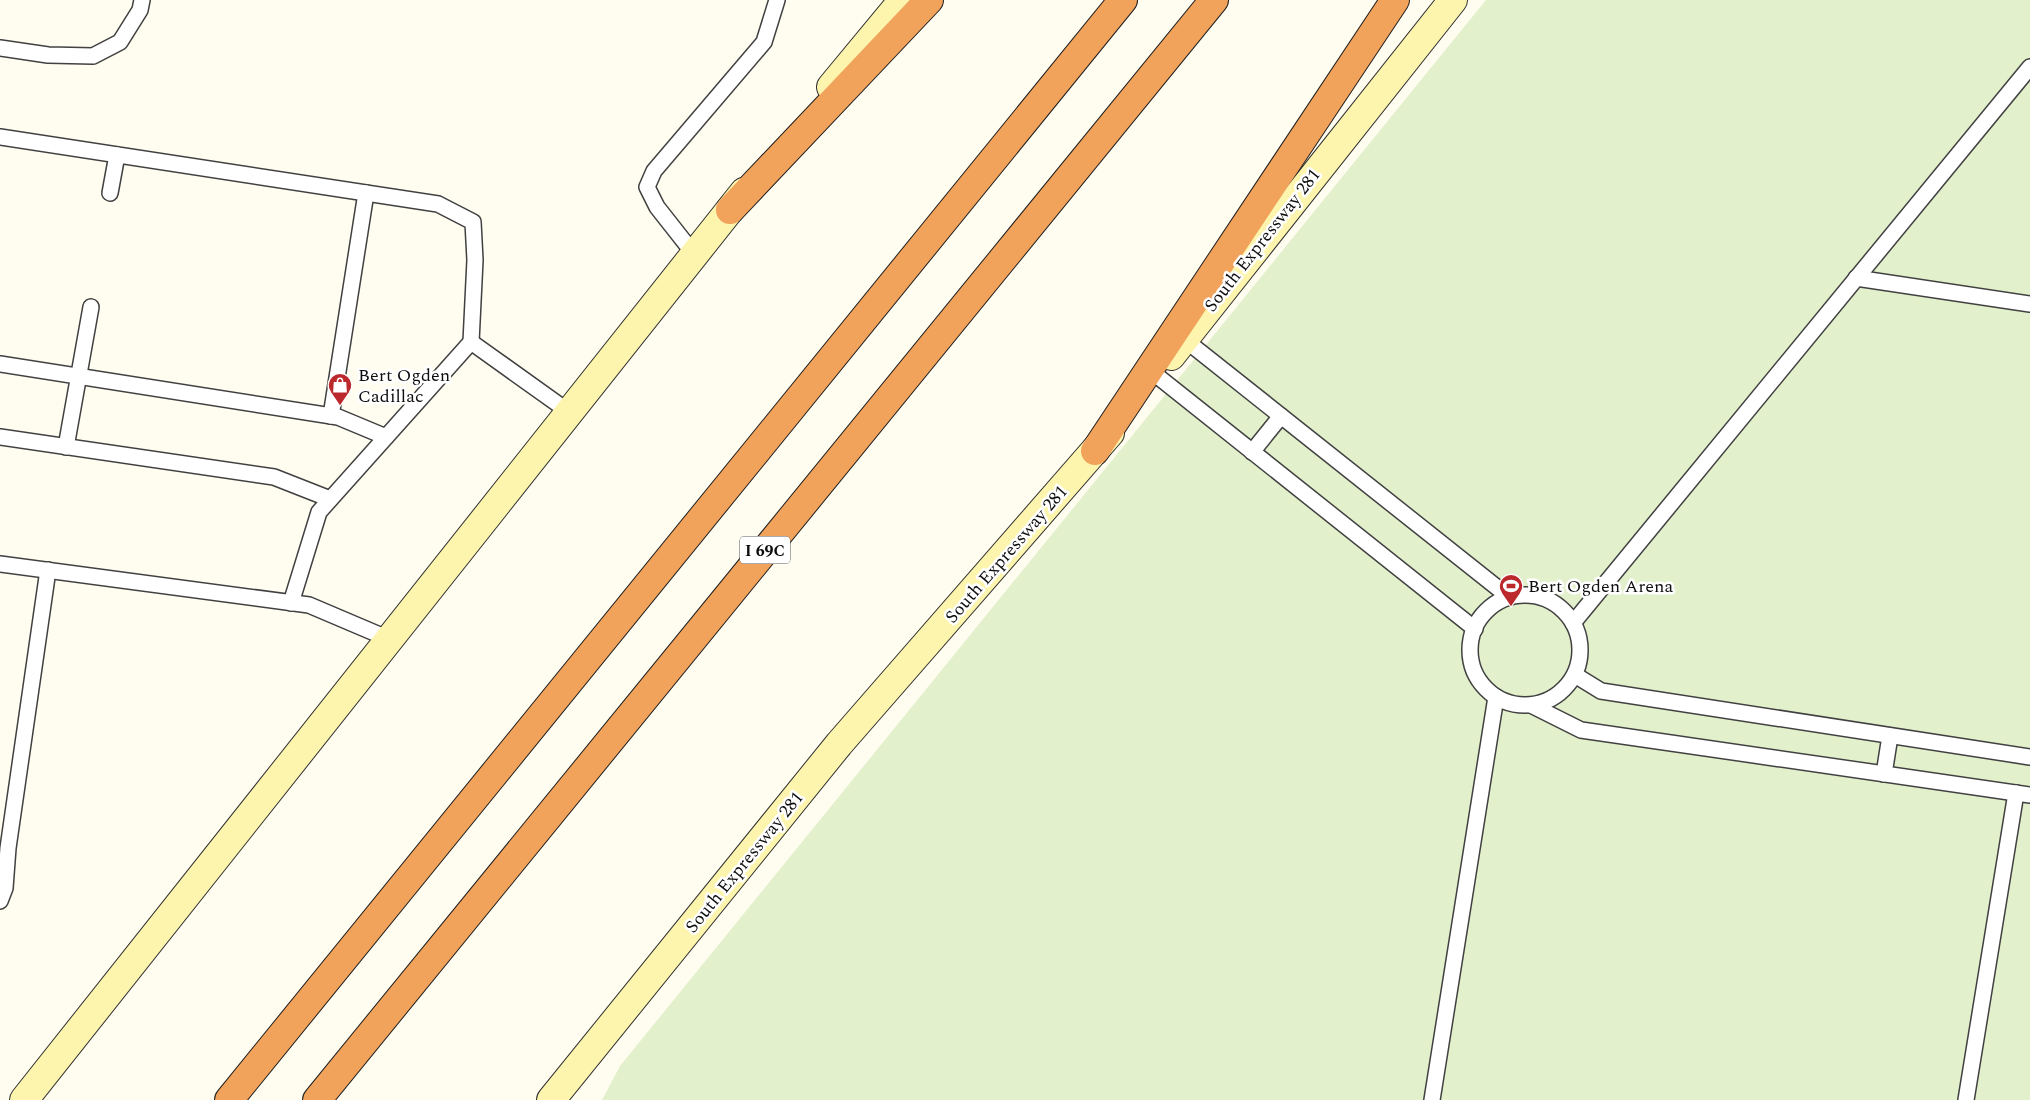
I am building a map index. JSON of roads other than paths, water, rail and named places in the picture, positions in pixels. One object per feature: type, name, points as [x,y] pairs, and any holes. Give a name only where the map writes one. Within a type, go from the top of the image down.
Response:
[{"type":"highway","points":[[730,210],[929,0]]},
{"type":"highway","points":[[229,1100],[1123,0]]},
{"type":"highway","name":"I 69C","points":[[317,1100],[1214,0]]},
{"type":"highway","points":[[1095,451],[1395,0]]},
{"type":"main road","points":[[24,1100],[694,254],[903,0]]},
{"type":"main road","name":"South Expressway 281","points":[[551,1100],[839,744],[1095,451],[1453,0]]},
{"type":"lane","points":[[0,48],[48,55],[93,56],[120,42],[140,10],[142,0]]},
{"type":"lane","points":[[694,254],[657,207],[647,187],[654,171],[764,42],[777,0]]},
{"type":"lane","points":[[1573,623],[2030,67]]},
{"type":"lane","points":[[0,137],[438,204],[473,222],[475,260],[471,342],[318,512],[291,602]]},
{"type":"lane","points":[[110,193],[117,155]]},
{"type":"lane","points":[[331,416],[366,193]]},
{"type":"lane","points":[[1856,278],[2030,304]]},
{"type":"lane","points":[[66,447],[91,307]]},
{"type":"lane","points":[[1184,340],[1510,597]]},
{"type":"lane","points":[[471,342],[569,412]]},
{"type":"lane","points":[[0,364],[331,416],[386,437]]},
{"type":"lane","points":[[1156,375],[1475,629]]},
{"type":"lane","points":[[1252,452],[1281,416]]},
{"type":"lane","points":[[0,438],[274,477],[330,499]]},
{"type":"lane","points":[[0,564],[309,605],[389,639]]},
{"type":"lane","points":[[0,901],[5,888],[4,848],[48,570]]},
{"type":"lane","points":[[1528,595],[1546,599],[1561,608],[1573,623],[1580,640],[1580,658],[1575,675],[1563,690],[1548,700],[1530,705],[1512,704],[1496,696],[1482,685],[1474,669],[1470,652],[1475,629],[1480,618],[1493,605],[1510,597],[1528,595]]},
{"type":"lane","points":[[1575,675],[1601,691],[2030,757]]},
{"type":"lane","points":[[1432,1100],[1496,696]]},
{"type":"lane","points":[[1530,705],[1580,730],[2023,794],[1966,1100]]},
{"type":"lane","points":[[1884,774],[1890,736]]},
{"type":"place","name":"Bert Ogden Cadillac","points":[[340,406]]},
{"type":"place","name":"Bert Ogden Arena","points":[[1511,607]]}]
